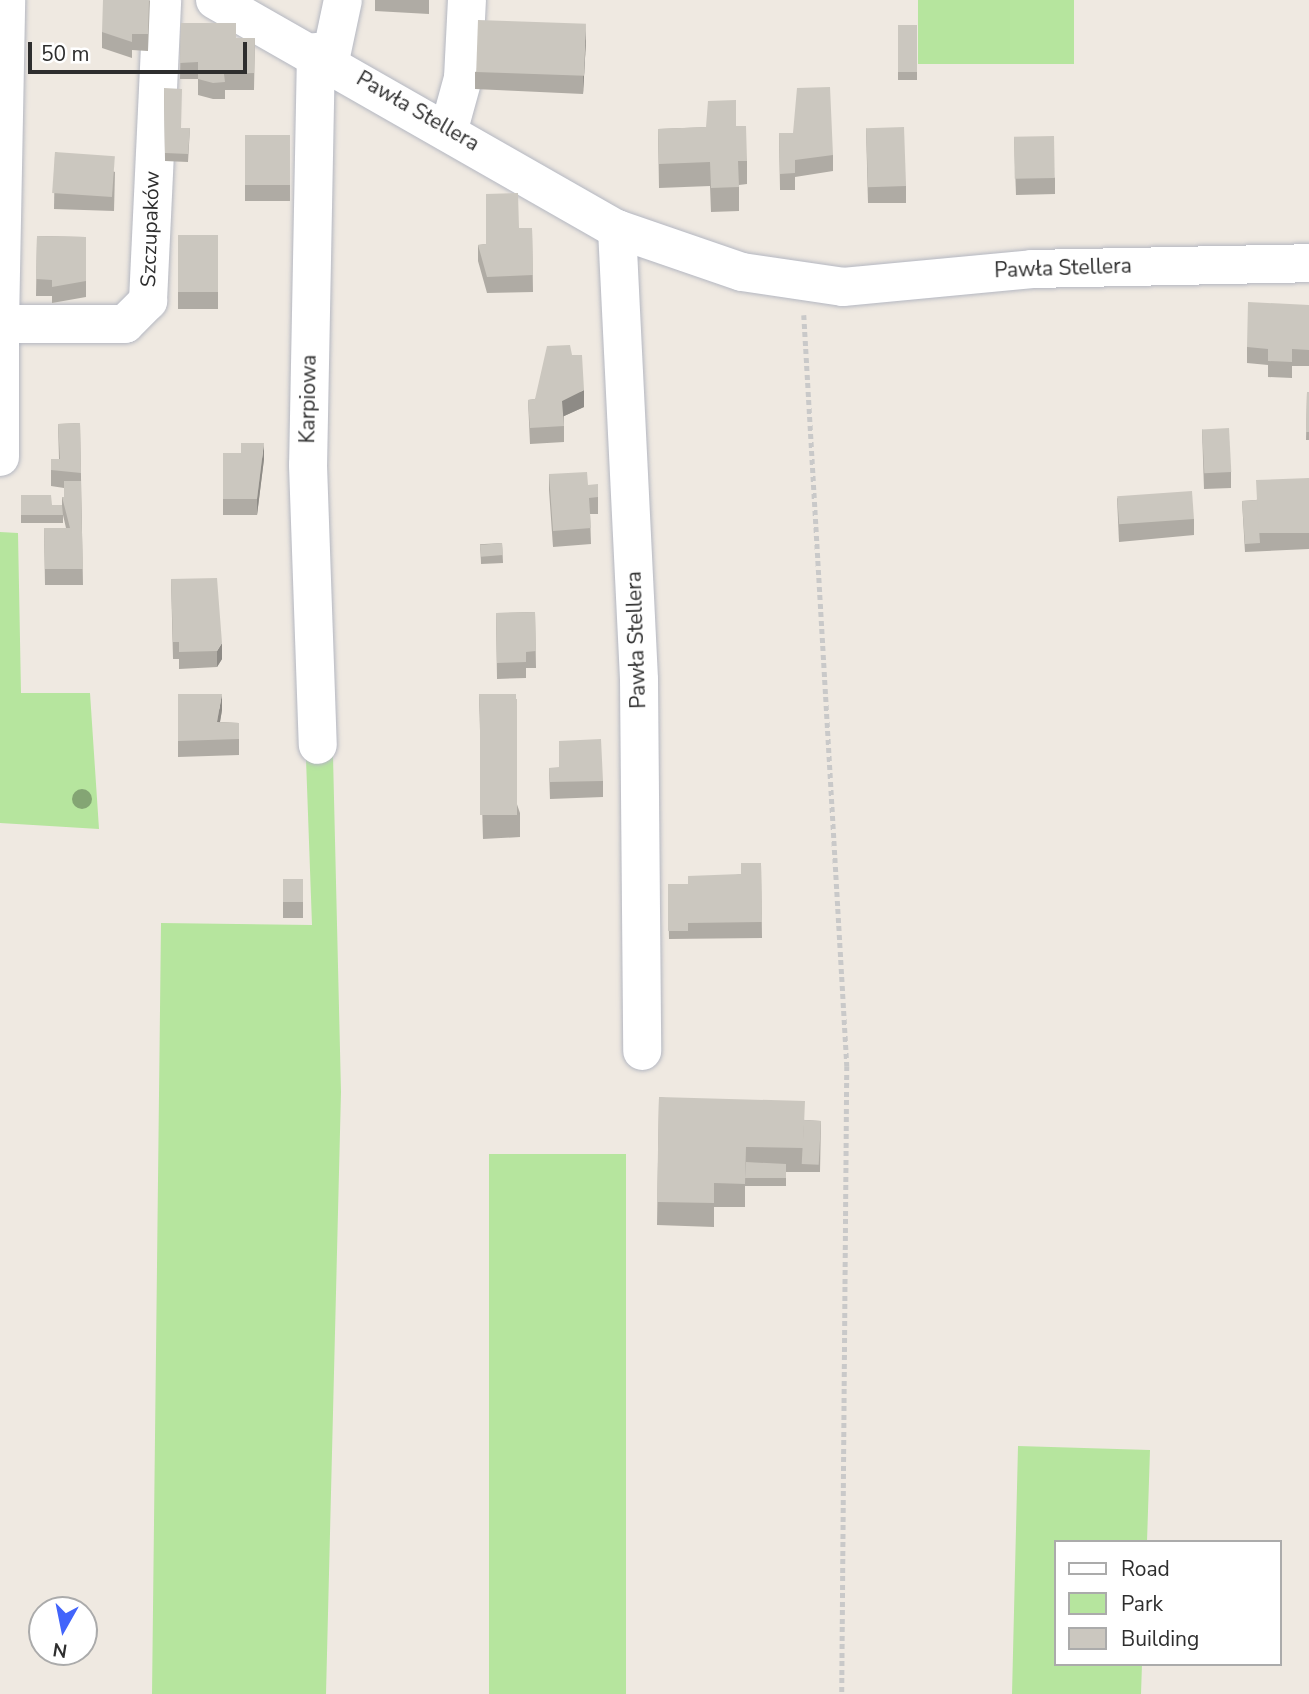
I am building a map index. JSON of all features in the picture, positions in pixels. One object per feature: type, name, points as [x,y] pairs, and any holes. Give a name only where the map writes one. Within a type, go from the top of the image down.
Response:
[{"type":"street","points":[[0,457],[6,0]]},
{"type":"street","name":"Szczupaków","points":[[0,324],[125,324],[148,300],[162,0]]},
{"type":"street","name":"Pawła Stellera","points":[[215,0],[323,56],[617,229],[703,261],[805,283],[883,285],[1032,269],[1309,263]]},
{"type":"street","name":"Karpiowa","points":[[318,745],[308,465],[323,56],[343,0]]},
{"type":"street","points":[[449,129],[463,78],[467,0]]},
{"type":"street","name":"Pawła Stellera","points":[[617,229],[639,680],[642,1051]]},
{"type":"path","points":[[805,283],[803,354],[847,1066],[842,1694]]},
{"type":"green space","points":[[918,0],[1074,0],[1074,64],[918,64]]},
{"type":"green space","points":[[0,532],[18,533],[21,693],[90,693],[99,829],[0,823]]},
{"type":"green space","points":[[333,756],[341,1092],[326,1694],[152,1694],[161,923],[312,925],[306,759]]},
{"type":"green space","points":[[489,1154],[626,1154],[626,1694],[489,1694]]},
{"type":"green space","points":[[1018,1446],[1150,1450],[1147,1540],[1054,1540],[1054,1666],[1142,1666],[1141,1694],[1012,1694]]},
{"type":"building","points":[[103,0],[149,0],[148,34],[132,34],[132,42],[102,32]]},
{"type":"building","points":[[478,20],[586,24],[584,76],[476,72]]},
{"type":"building","points":[[181,23],[236,23],[236,38],[255,38],[254,73],[224,74],[225,82],[213,83],[198,79],[198,62],[180,63]]},
{"type":"building","points":[[898,25],[917,25],[917,72],[898,72]]},
{"type":"building","points":[[830,87],[833,155],[795,160],[795,173],[780,174],[779,133],[793,133],[797,88]]},
{"type":"building","points":[[164,88],[182,89],[181,128],[190,128],[188,154],[165,153]]},
{"type":"building","points":[[736,100],[736,126],[746,126],[747,161],[738,161],[739,187],[711,188],[710,162],[659,164],[658,129],[706,127],[708,101]]},
{"type":"building","points":[[904,127],[906,186],[868,187],[866,128]]},
{"type":"building","points":[[245,135],[290,135],[290,185],[245,185]]},
{"type":"building","points":[[1054,136],[1055,178],[1015,179],[1014,137]]},
{"type":"building","points":[[55,152],[115,156],[112,197],[52,193]]},
{"type":"building","points":[[518,193],[519,228],[532,228],[533,275],[487,277],[478,245],[486,244],[486,194]]},
{"type":"building","points":[[178,235],[218,235],[218,292],[178,292]]},
{"type":"building","points":[[37,236],[86,237],[86,281],[52,287],[52,280],[36,279]]},
{"type":"building","points":[[1248,302],[1309,305],[1309,350],[1292,349],[1292,362],[1268,361],[1268,349],[1247,347]]},
{"type":"building","points":[[570,345],[572,355],[582,355],[584,390],[562,401],[564,426],[530,428],[528,400],[535,399],[547,346]]},
{"type":"building","points":[[1309,392],[1309,432],[1306,432]]},
{"type":"building","points":[[80,423],[81,473],[51,470],[51,459],[60,459],[58,424]]},
{"type":"building","points":[[1229,428],[1231,472],[1204,473],[1202,429]]},
{"type":"building","points":[[241,443],[264,443],[257,499],[223,499],[223,453],[241,453]]},
{"type":"building","points":[[587,472],[588,485],[598,484],[598,497],[589,498],[591,528],[553,531],[549,474]]},
{"type":"building","points":[[1309,478],[1309,489],[1257,492],[1257,500],[1256,480]]},
{"type":"building","points":[[64,481],[81,481],[81,497],[64,497]]},
{"type":"building","points":[[1257,489],[1309,489],[1309,533],[1257,533]]},
{"type":"building","points":[[1192,491],[1194,519],[1119,524],[1117,496]]},
{"type":"building","points":[[21,495],[51,495],[52,505],[62,505],[63,515],[21,515]]},
{"type":"building","points":[[62,497],[81,497],[83,569],[45,569],[44,528],[70,528]]},
{"type":"building","points":[[1257,500],[1260,543],[1245,544],[1242,501]]},
{"type":"building","points":[[502,543],[503,555],[481,557],[480,545]]},
{"type":"building","points":[[217,578],[222,643],[217,651],[179,652],[179,642],[173,642],[171,579]]},
{"type":"building","points":[[535,612],[536,651],[526,652],[526,662],[497,663],[496,613]]},
{"type":"building","points":[[178,694],[222,694],[217,722],[239,723],[239,739],[178,741]]},
{"type":"building","points":[[479,694],[516,694],[516,699],[480,699],[480,715]]},
{"type":"building","points":[[480,699],[517,699],[517,815],[480,815]]},
{"type":"building","points":[[601,739],[603,781],[550,782],[549,768],[559,767],[559,741]]},
{"type":"building","points":[[741,863],[761,863],[762,922],[688,923],[688,876],[741,874]]},
{"type":"building","points":[[283,879],[303,879],[303,902],[283,902]]},
{"type":"building","points":[[668,884],[688,884],[688,931],[668,931]]},
{"type":"building","points":[[659,1097],[805,1101],[803,1148],[746,1147],[745,1184],[714,1183],[714,1203],[657,1202]]},
{"type":"building","points":[[804,1120],[821,1121],[819,1165],[802,1164]]},
{"type":"building","points":[[746,1162],[786,1164],[786,1178],[745,1178]]}]
